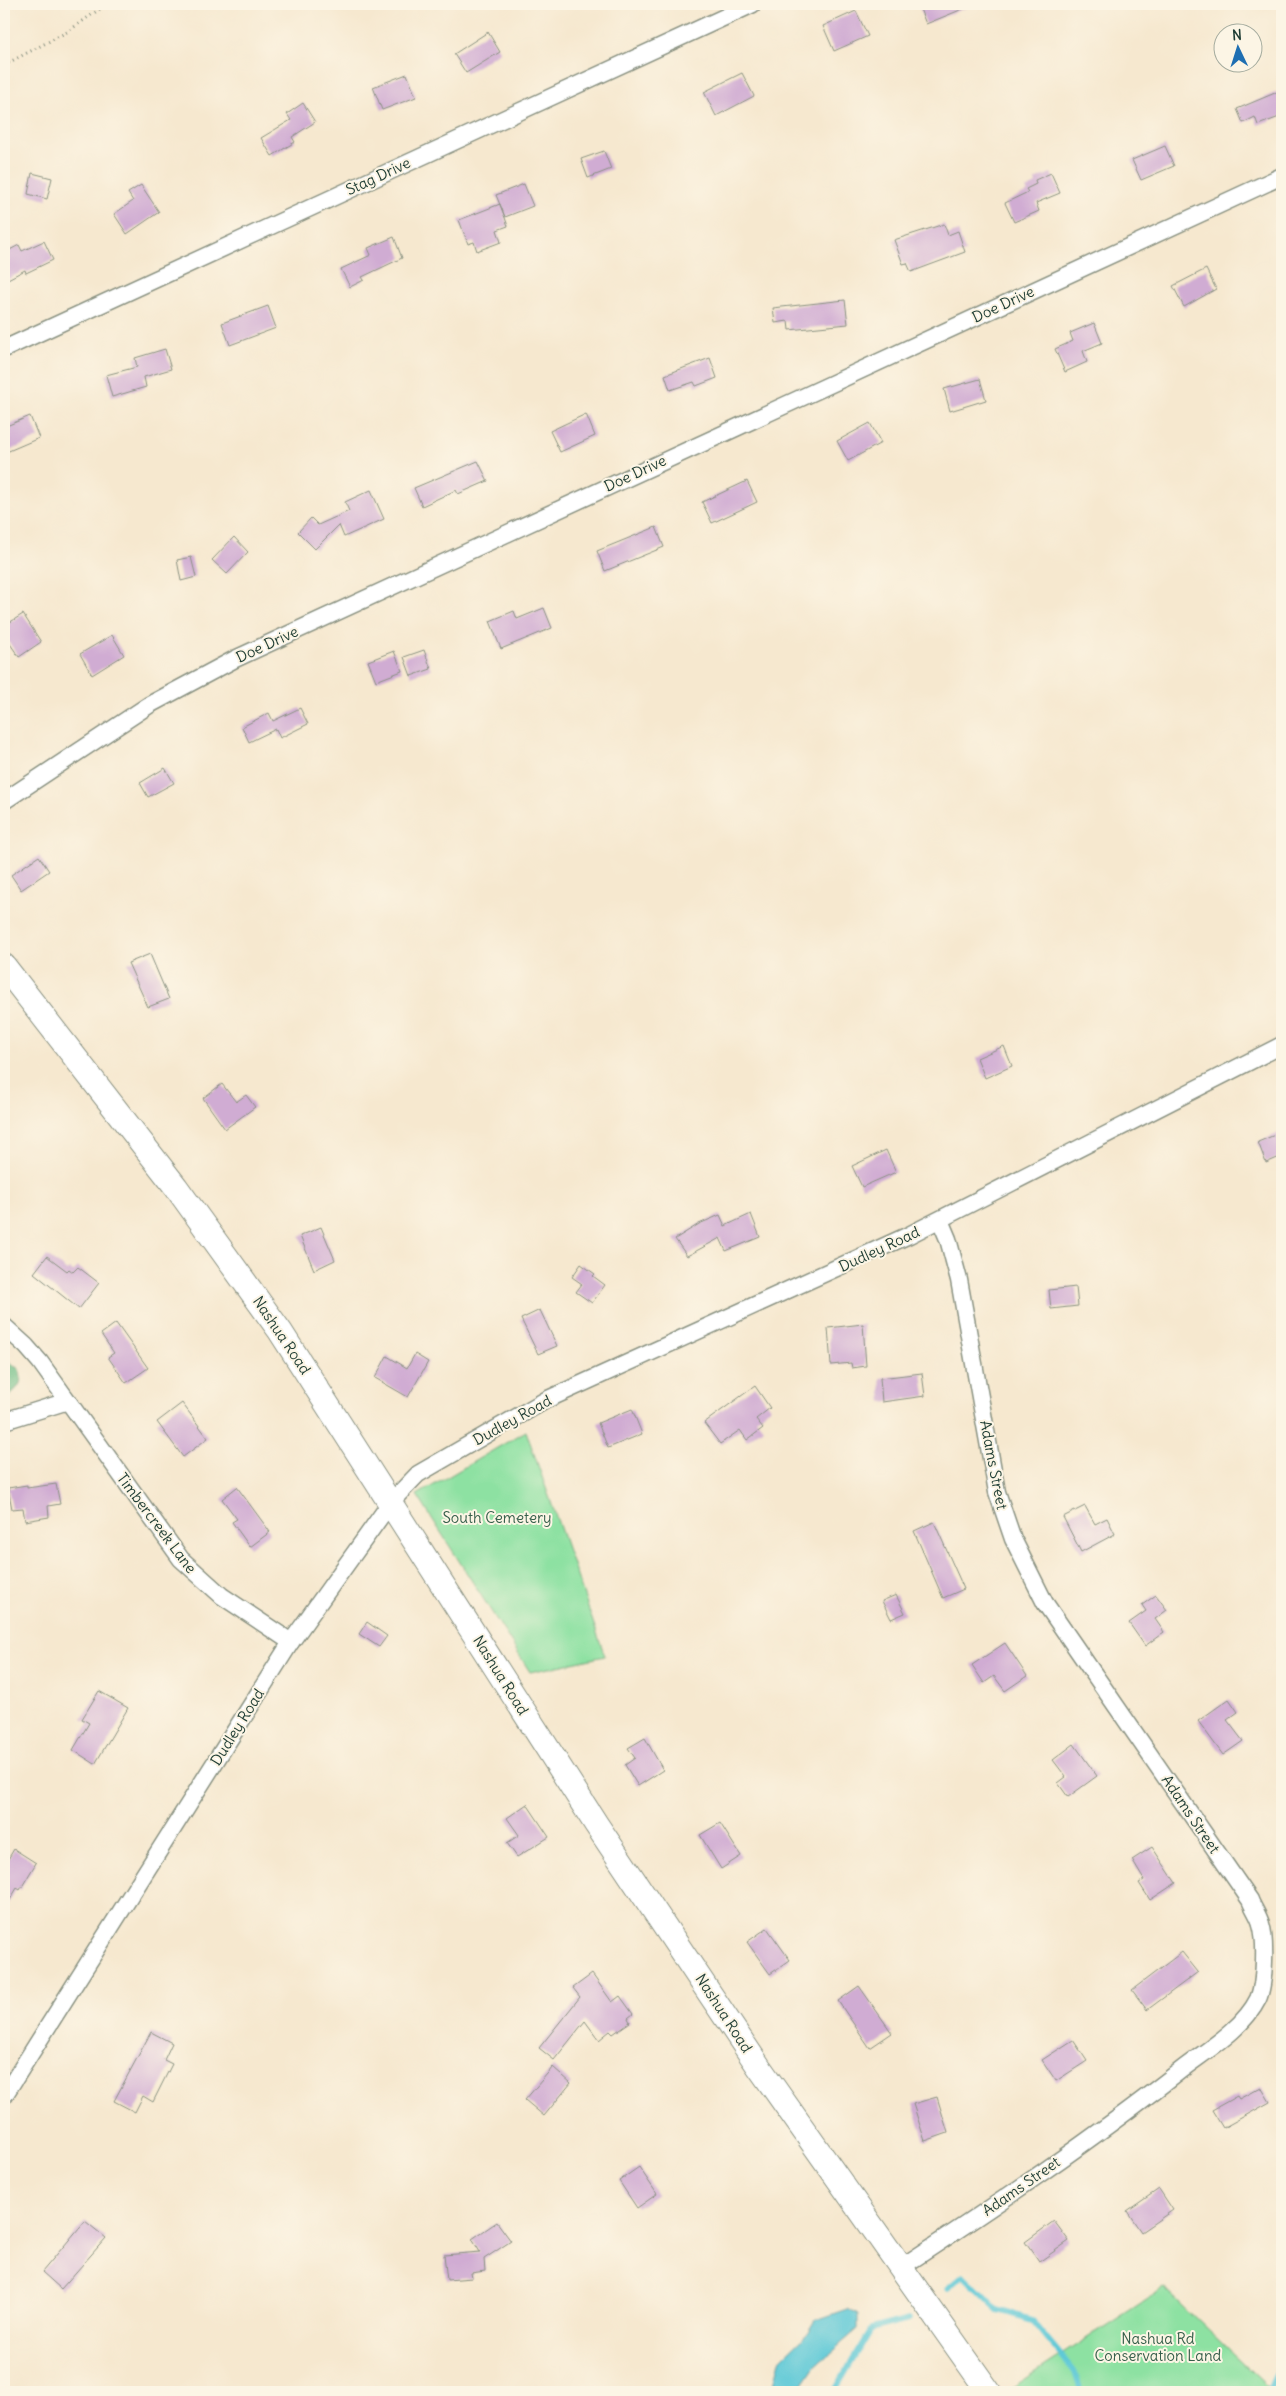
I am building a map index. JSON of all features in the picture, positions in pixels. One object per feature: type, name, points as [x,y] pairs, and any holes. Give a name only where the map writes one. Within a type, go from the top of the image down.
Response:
[{"type":"main road","name":"Nashua Road","points":[[4,966],[128,1123],[280,1331],[596,1824],[759,2067],[989,2392]]},
{"type":"street","name":"Stag Drive","points":[[4,349],[753,4]]},
{"type":"street","name":"Doe Drive","points":[[4,801],[150,705],[235,659],[1282,176]]},
{"type":"street","name":"Dudley Road","points":[[4,2096],[291,1642],[391,1502],[405,1486],[432,1465],[546,1400],[874,1252],[1282,1045]]},
{"type":"street","name":"Adams Street","points":[[900,2268],[1019,2189],[1146,2098],[1231,2032],[1247,2015],[1259,1998],[1263,1976],[1264,1947],[1262,1924],[1250,1900],[1045,1603],[1013,1539],[998,1492],[959,1280],[948,1239],[940,1220]]},
{"type":"street","name":"Timbercreek Lane","points":[[4,1326],[26,1346],[68,1401],[177,1553],[194,1572],[222,1596],[291,1642]]},
{"type":"street","points":[[4,1421],[68,1401]]},
{"type":"path","points":[[4,64],[67,32],[107,4]]},
{"type":"green space","points":[[4,1359],[19,1369],[21,1379],[16,1390],[4,1398]]},
{"type":"green space","name":"South Cemetery","points":[[526,1431],[605,1656],[530,1672],[417,1495]]},
{"type":"green space","name":"Nashua Rd Conservation Land","points":[[1164,2288],[1273,2392],[1016,2392],[1012,2387]]},
{"type":"water","points":[[848,2309],[858,2315],[858,2329],[814,2367],[797,2392],[772,2392],[780,2360],[808,2333],[816,2320]]},
{"type":"building","points":[[918,4],[975,4],[926,24]]},
{"type":"building","points":[[856,11],[868,36],[834,51],[823,26]]},
{"type":"building","points":[[488,32],[500,52],[466,73],[454,54]]},
{"type":"building","points":[[742,73],[754,96],[716,116],[704,92]]},
{"type":"building","points":[[407,74],[416,97],[382,110],[373,87]]},
{"type":"building","points":[[1282,90],[1282,116],[1258,125],[1255,117],[1243,123],[1237,109]]},
{"type":"building","points":[[303,103],[315,122],[292,137],[295,142],[272,156],[261,138],[291,120],[287,114]]},
{"type":"building","points":[[1165,146],[1174,166],[1141,180],[1132,160]]},
{"type":"building","points":[[604,151],[611,169],[588,178],[581,159]]},
{"type":"building","points":[[32,173],[52,178],[47,199],[28,194]]},
{"type":"building","points":[[1051,173],[1060,193],[1036,203],[1039,211],[1014,222],[1005,203],[1028,192],[1026,189],[1036,184],[1035,180]]},
{"type":"building","points":[[524,184],[533,206],[505,217],[496,195]]},
{"type":"building","points":[[141,185],[159,212],[127,234],[114,214],[133,201],[128,193]]},
{"type":"building","points":[[500,204],[508,226],[497,230],[501,242],[477,251],[474,242],[468,244],[459,220]]},
{"type":"building","points":[[944,224],[948,235],[958,231],[965,252],[911,272],[907,263],[903,264],[894,240]]},
{"type":"building","points":[[394,237],[402,258],[362,277],[364,280],[350,287],[341,269],[371,255],[368,248]]},
{"type":"building","points":[[44,241],[53,260],[26,273],[25,270],[4,281],[4,253],[19,245],[22,251]]},
{"type":"building","points":[[1206,269],[1216,289],[1184,307],[1173,286]]},
{"type":"building","points":[[845,300],[848,324],[789,330],[788,321],[775,323],[773,308]]},
{"type":"building","points":[[268,306],[276,328],[230,345],[222,323]]},
{"type":"building","points":[[1094,323],[1102,343],[1083,351],[1087,362],[1065,372],[1055,349],[1073,341],[1070,333]]},
{"type":"building","points":[[165,349],[171,369],[144,377],[146,387],[112,397],[106,375],[137,367],[135,358]]},
{"type":"building","points":[[710,358],[717,378],[696,386],[694,382],[670,390],[665,375]]},
{"type":"building","points":[[980,379],[986,400],[950,411],[944,389]]},
{"type":"building","points":[[586,414],[595,436],[560,452],[550,431]]},
{"type":"building","points":[[30,416],[39,438],[4,453],[4,427]]},
{"type":"building","points":[[870,423],[881,443],[848,461],[837,441]]},
{"type":"building","points":[[478,461],[488,481],[458,494],[456,490],[422,506],[414,488]]},
{"type":"building","points":[[747,481],[757,502],[712,523],[702,502]]},
{"type":"building","points":[[371,490],[384,519],[344,537],[339,525],[315,549],[298,532],[311,518],[318,525],[349,511],[345,502]]},
{"type":"building","points":[[656,527],[664,547],[605,571],[597,551]]},
{"type":"building","points":[[234,537],[248,552],[227,574],[212,560]]},
{"type":"building","points":[[191,557],[196,577],[181,581],[177,560]]},
{"type":"building","points":[[544,608],[552,628],[501,649],[490,621],[514,611],[517,619]]},
{"type":"building","points":[[23,614],[41,642],[19,657],[4,635],[4,626]]},
{"type":"building","points":[[112,635],[124,655],[92,675],[80,654]]},
{"type":"building","points":[[424,650],[431,669],[411,676],[404,657]]},
{"type":"building","points":[[394,651],[402,671],[376,681],[368,661]]},
{"type":"building","points":[[300,708],[308,724],[280,738],[276,729],[249,742],[242,727],[269,713],[273,721]]},
{"type":"building","points":[[165,768],[174,783],[148,797],[140,783]]},
{"type":"building","points":[[39,856],[49,871],[21,890],[11,875]]},
{"type":"building","points":[[150,954],[169,999],[148,1007],[128,963]]},
{"type":"building","points":[[1004,1046],[1012,1066],[985,1078],[977,1058]]},
{"type":"building","points":[[222,1084],[236,1102],[246,1095],[255,1107],[225,1129],[203,1098]]},
{"type":"building","points":[[1282,1132],[1282,1156],[1266,1163],[1258,1142]]},
{"type":"building","points":[[886,1150],[896,1172],[862,1187],[852,1166]]},
{"type":"building","points":[[751,1214],[760,1237],[726,1251],[720,1238],[687,1256],[675,1239],[699,1224],[720,1215],[725,1226]]},
{"type":"building","points":[[321,1227],[335,1260],[314,1270],[300,1236]]},
{"type":"building","points":[[47,1256],[67,1271],[69,1269],[73,1272],[78,1267],[99,1283],[79,1309],[34,1273]]},
{"type":"building","points":[[581,1264],[595,1274],[593,1276],[605,1285],[592,1303],[576,1292],[582,1284],[572,1277]]},
{"type":"building","points":[[1076,1287],[1078,1306],[1051,1309],[1049,1290]]},
{"type":"building","points":[[540,1310],[557,1346],[538,1354],[521,1319]]},
{"type":"building","points":[[116,1323],[148,1368],[126,1383],[108,1357],[114,1353],[101,1334]]},
{"type":"building","points":[[863,1324],[866,1366],[852,1368],[851,1363],[831,1365],[828,1328]]},
{"type":"building","points":[[415,1354],[428,1362],[408,1397],[375,1378],[387,1356],[407,1368]]},
{"type":"building","points":[[922,1373],[925,1396],[882,1402],[880,1378]]},
{"type":"building","points":[[755,1386],[770,1408],[756,1419],[763,1428],[747,1440],[740,1430],[720,1444],[704,1423]]},
{"type":"building","points":[[182,1403],[208,1438],[183,1457],[157,1422]]},
{"type":"building","points":[[632,1409],[642,1434],[608,1448],[598,1423]]},
{"type":"building","points":[[56,1484],[60,1504],[48,1506],[49,1517],[25,1521],[23,1508],[12,1509],[8,1488],[27,1485],[27,1488]]},
{"type":"building","points":[[237,1487],[270,1532],[250,1547],[232,1522],[237,1519],[222,1499]]},
{"type":"building","points":[[1085,1506],[1095,1524],[1107,1518],[1115,1534],[1081,1552],[1063,1517]]},
{"type":"building","points":[[934,1522],[964,1589],[943,1598],[914,1531]]},
{"type":"building","points":[[896,1595],[905,1613],[891,1619],[882,1601]]},
{"type":"building","points":[[1156,1595],[1167,1610],[1155,1619],[1164,1632],[1145,1646],[1129,1623],[1146,1611],[1142,1605]]},
{"type":"building","points":[[367,1622],[387,1636],[379,1647],[359,1634]]},
{"type":"building","points":[[1005,1643],[1027,1676],[1005,1691],[994,1676],[984,1683],[972,1665]]},
{"type":"building","points":[[99,1691],[128,1708],[95,1764],[73,1750],[89,1723],[82,1719]]},
{"type":"building","points":[[1229,1699],[1238,1712],[1227,1720],[1243,1741],[1223,1755],[1198,1721]]},
{"type":"building","points":[[645,1738],[663,1770],[638,1786],[625,1765],[635,1758],[628,1748]]},
{"type":"building","points":[[1074,1744],[1097,1776],[1068,1797],[1058,1783],[1066,1777],[1053,1760]]},
{"type":"building","points":[[527,1804],[549,1837],[517,1857],[507,1843],[519,1835],[507,1818]]},
{"type":"building","points":[[720,1823],[741,1856],[721,1869],[700,1835]]},
{"type":"building","points":[[1152,1847],[1176,1883],[1150,1900],[1139,1883],[1144,1880],[1132,1860]]},
{"type":"building","points":[[14,1849],[36,1863],[20,1890],[17,1888],[4,1910],[4,1866]]},
{"type":"building","points":[[767,1928],[790,1960],[770,1974],[747,1942]]},
{"type":"building","points":[[1182,1952],[1198,1972],[1147,2010],[1132,1990]]},
{"type":"building","points":[[592,1974],[612,2002],[620,1996],[633,2014],[628,2018],[630,2022],[613,2034],[610,2031],[599,2040],[585,2021],[554,2060],[539,2048],[580,1997],[573,1988]]},
{"type":"building","points":[[859,1986],[892,2033],[870,2048],[838,2001]]},
{"type":"building","points":[[151,2032],[172,2043],[164,2060],[172,2064],[153,2102],[143,2096],[135,2112],[114,2101]]},
{"type":"building","points":[[1073,2040],[1087,2061],[1056,2081],[1042,2060]]},
{"type":"building","points":[[553,2067],[571,2083],[544,2116],[525,2100]]},
{"type":"building","points":[[1261,2087],[1270,2102],[1223,2128],[1212,2110],[1237,2096],[1239,2099]]},
{"type":"building","points":[[937,2097],[948,2133],[925,2141],[913,2104]]},
{"type":"building","points":[[639,2167],[657,2194],[637,2208],[619,2181]]},
{"type":"building","points":[[1159,2189],[1173,2210],[1141,2232],[1127,2211]]},
{"type":"building","points":[[85,2221],[106,2238],[61,2289],[42,2272]]},
{"type":"building","points":[[1054,2221],[1069,2241],[1039,2262],[1025,2242]]},
{"type":"building","points":[[497,2222],[511,2241],[484,2259],[485,2271],[471,2273],[472,2278],[447,2280],[444,2255],[480,2252],[472,2239]]},
{"type":"waterway","points":[[948,2288],[963,2275],[998,2310],[1032,2320],[1074,2371],[1081,2392]]},
{"type":"waterway","points":[[834,2392],[871,2329],[909,2319]]},
{"type":"waterway","points":[[1268,2392],[1282,2361]]}]
